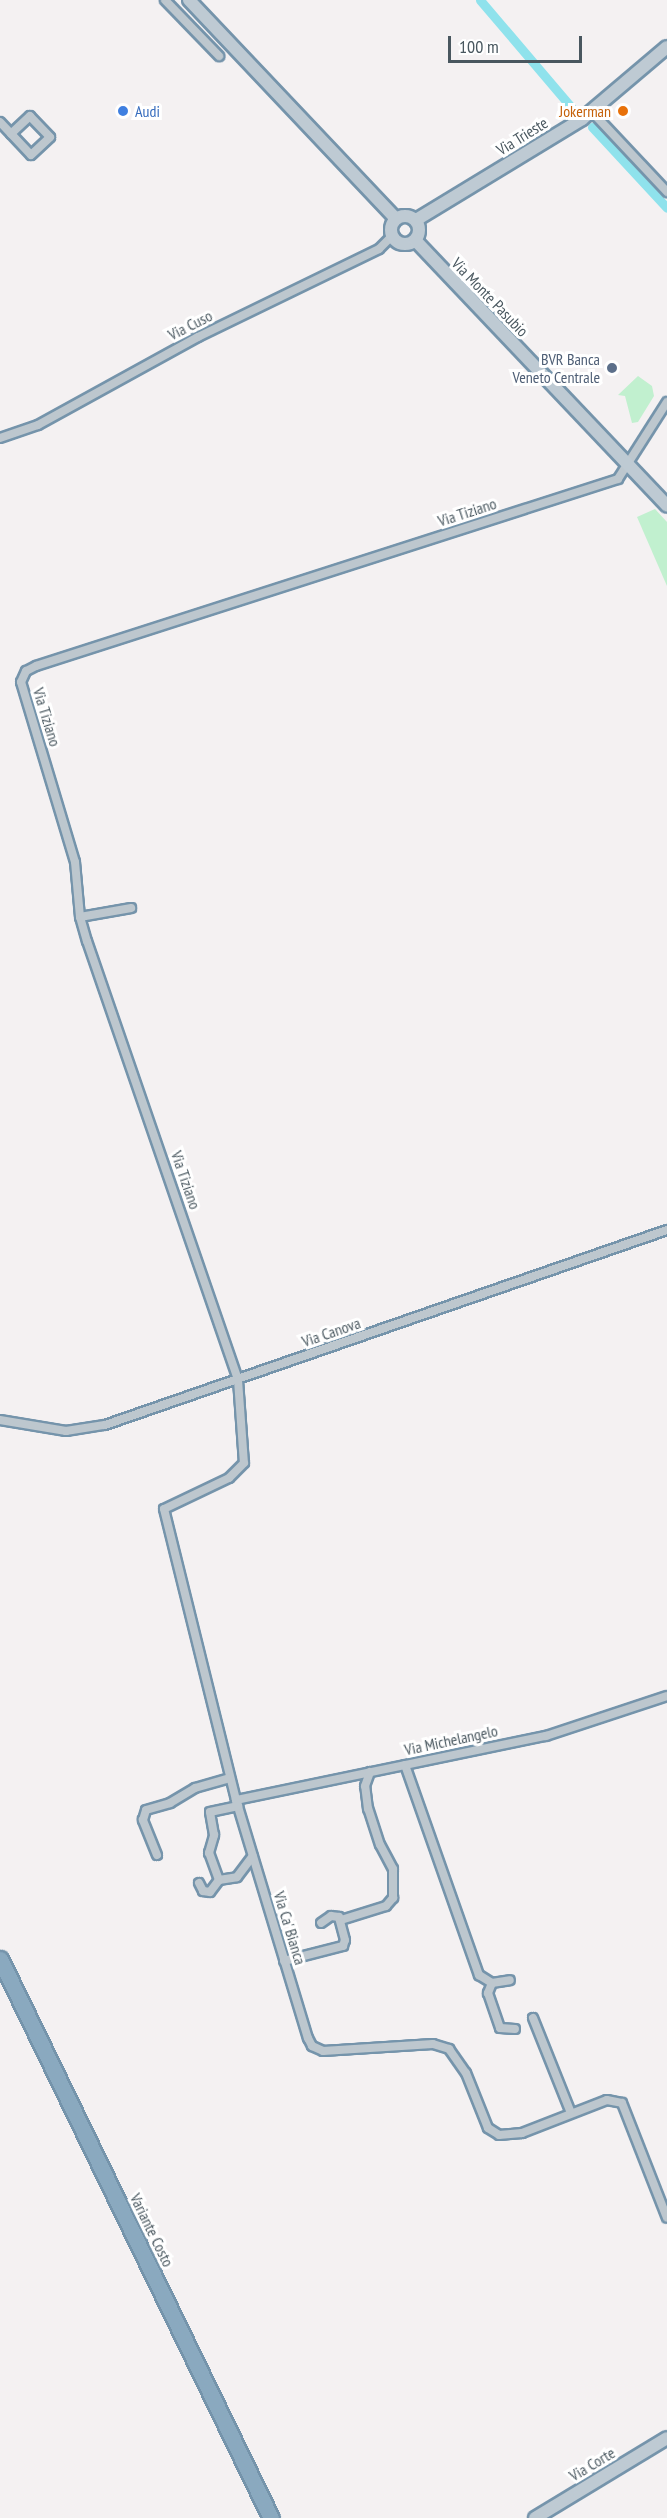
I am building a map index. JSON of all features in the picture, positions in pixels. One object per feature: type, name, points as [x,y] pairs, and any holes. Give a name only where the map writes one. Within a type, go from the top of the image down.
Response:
[{"type":"highway","name":"Variante Costo","points":[[0,1959],[271,2518]]},
{"type":"main road","points":[[189,0],[396,219]]},
{"type":"main road","name":"Via Trieste","points":[[416,220],[592,111],[667,47]]},
{"type":"main road","points":[[408,216],[416,220],[419,232],[415,240],[402,244],[392,236],[396,219],[408,216]]},
{"type":"main road","name":"Via Monte Pasubio","points":[[415,240],[667,506]]},
{"type":"main road","name":"Via Corte","points":[[535,2518],[667,2438]]},
{"type":"street","points":[[165,0],[219,56]]},
{"type":"street","points":[[592,111],[667,192]]},
{"type":"street","points":[[0,122],[11,134],[32,155],[50,136],[30,116],[11,134]]},
{"type":"street","name":"Via Cuso","points":[[0,438],[38,425],[189,342],[378,249],[392,236]]},
{"type":"street","points":[[629,467],[667,402]]},
{"type":"street","name":"Via Tiziano","points":[[238,1380],[80,917],[79,877],[21,682],[26,671],[618,479],[629,467]]},
{"type":"street","points":[[80,917],[131,908]]},
{"type":"street","name":"Via Canova","points":[[0,1420],[66,1431],[105,1425],[667,1230]]},
{"type":"street","name":"Via Ca' Bianca","points":[[238,1380],[244,1463],[229,1478],[164,1509],[237,1803],[308,2038],[317,2050],[442,2046],[460,2061],[482,2116],[499,2135],[511,2136],[607,2100],[622,2103],[667,2218]]},
{"type":"street","name":"Via Michelangelo","points":[[219,1880],[210,1854],[214,1835],[210,1812],[237,1803],[369,1772],[546,1737],[667,1696]]},
{"type":"street","points":[[405,1765],[477,1970],[483,1981],[492,1983],[510,1980]]},
{"type":"street","points":[[321,1923],[331,1916],[341,1920],[386,1906],[393,1898],[393,1869],[380,1845],[368,1809],[364,1786],[369,1772]]},
{"type":"street","points":[[157,1855],[143,1820],[146,1810],[195,1788],[231,1778]]},
{"type":"street","points":[[199,1883],[203,1891],[210,1892],[219,1880],[237,1877],[253,1856]]},
{"type":"street","points":[[284,1961],[343,1946],[341,1920]]},
{"type":"street","points":[[492,1983],[488,1993],[500,2028],[515,2029]]},
{"type":"street","points":[[533,2018],[571,2113]]},
{"type":"green space","points":[[638,376],[652,386],[654,396],[638,422],[632,423],[625,396],[618,395]]},
{"type":"green space","points":[[655,509],[667,522],[667,586],[637,517]]},
{"type":"waterway","points":[[480,0],[577,114]]},
{"type":"waterway","points":[[592,127],[667,208]]},
{"type":"place","name":"Audi","points":[[123,111]]},
{"type":"place","name":"Jokerman","points":[[623,111]]},
{"type":"place","name":"BVR Banca Veneto Centrale","points":[[612,368]]}]
